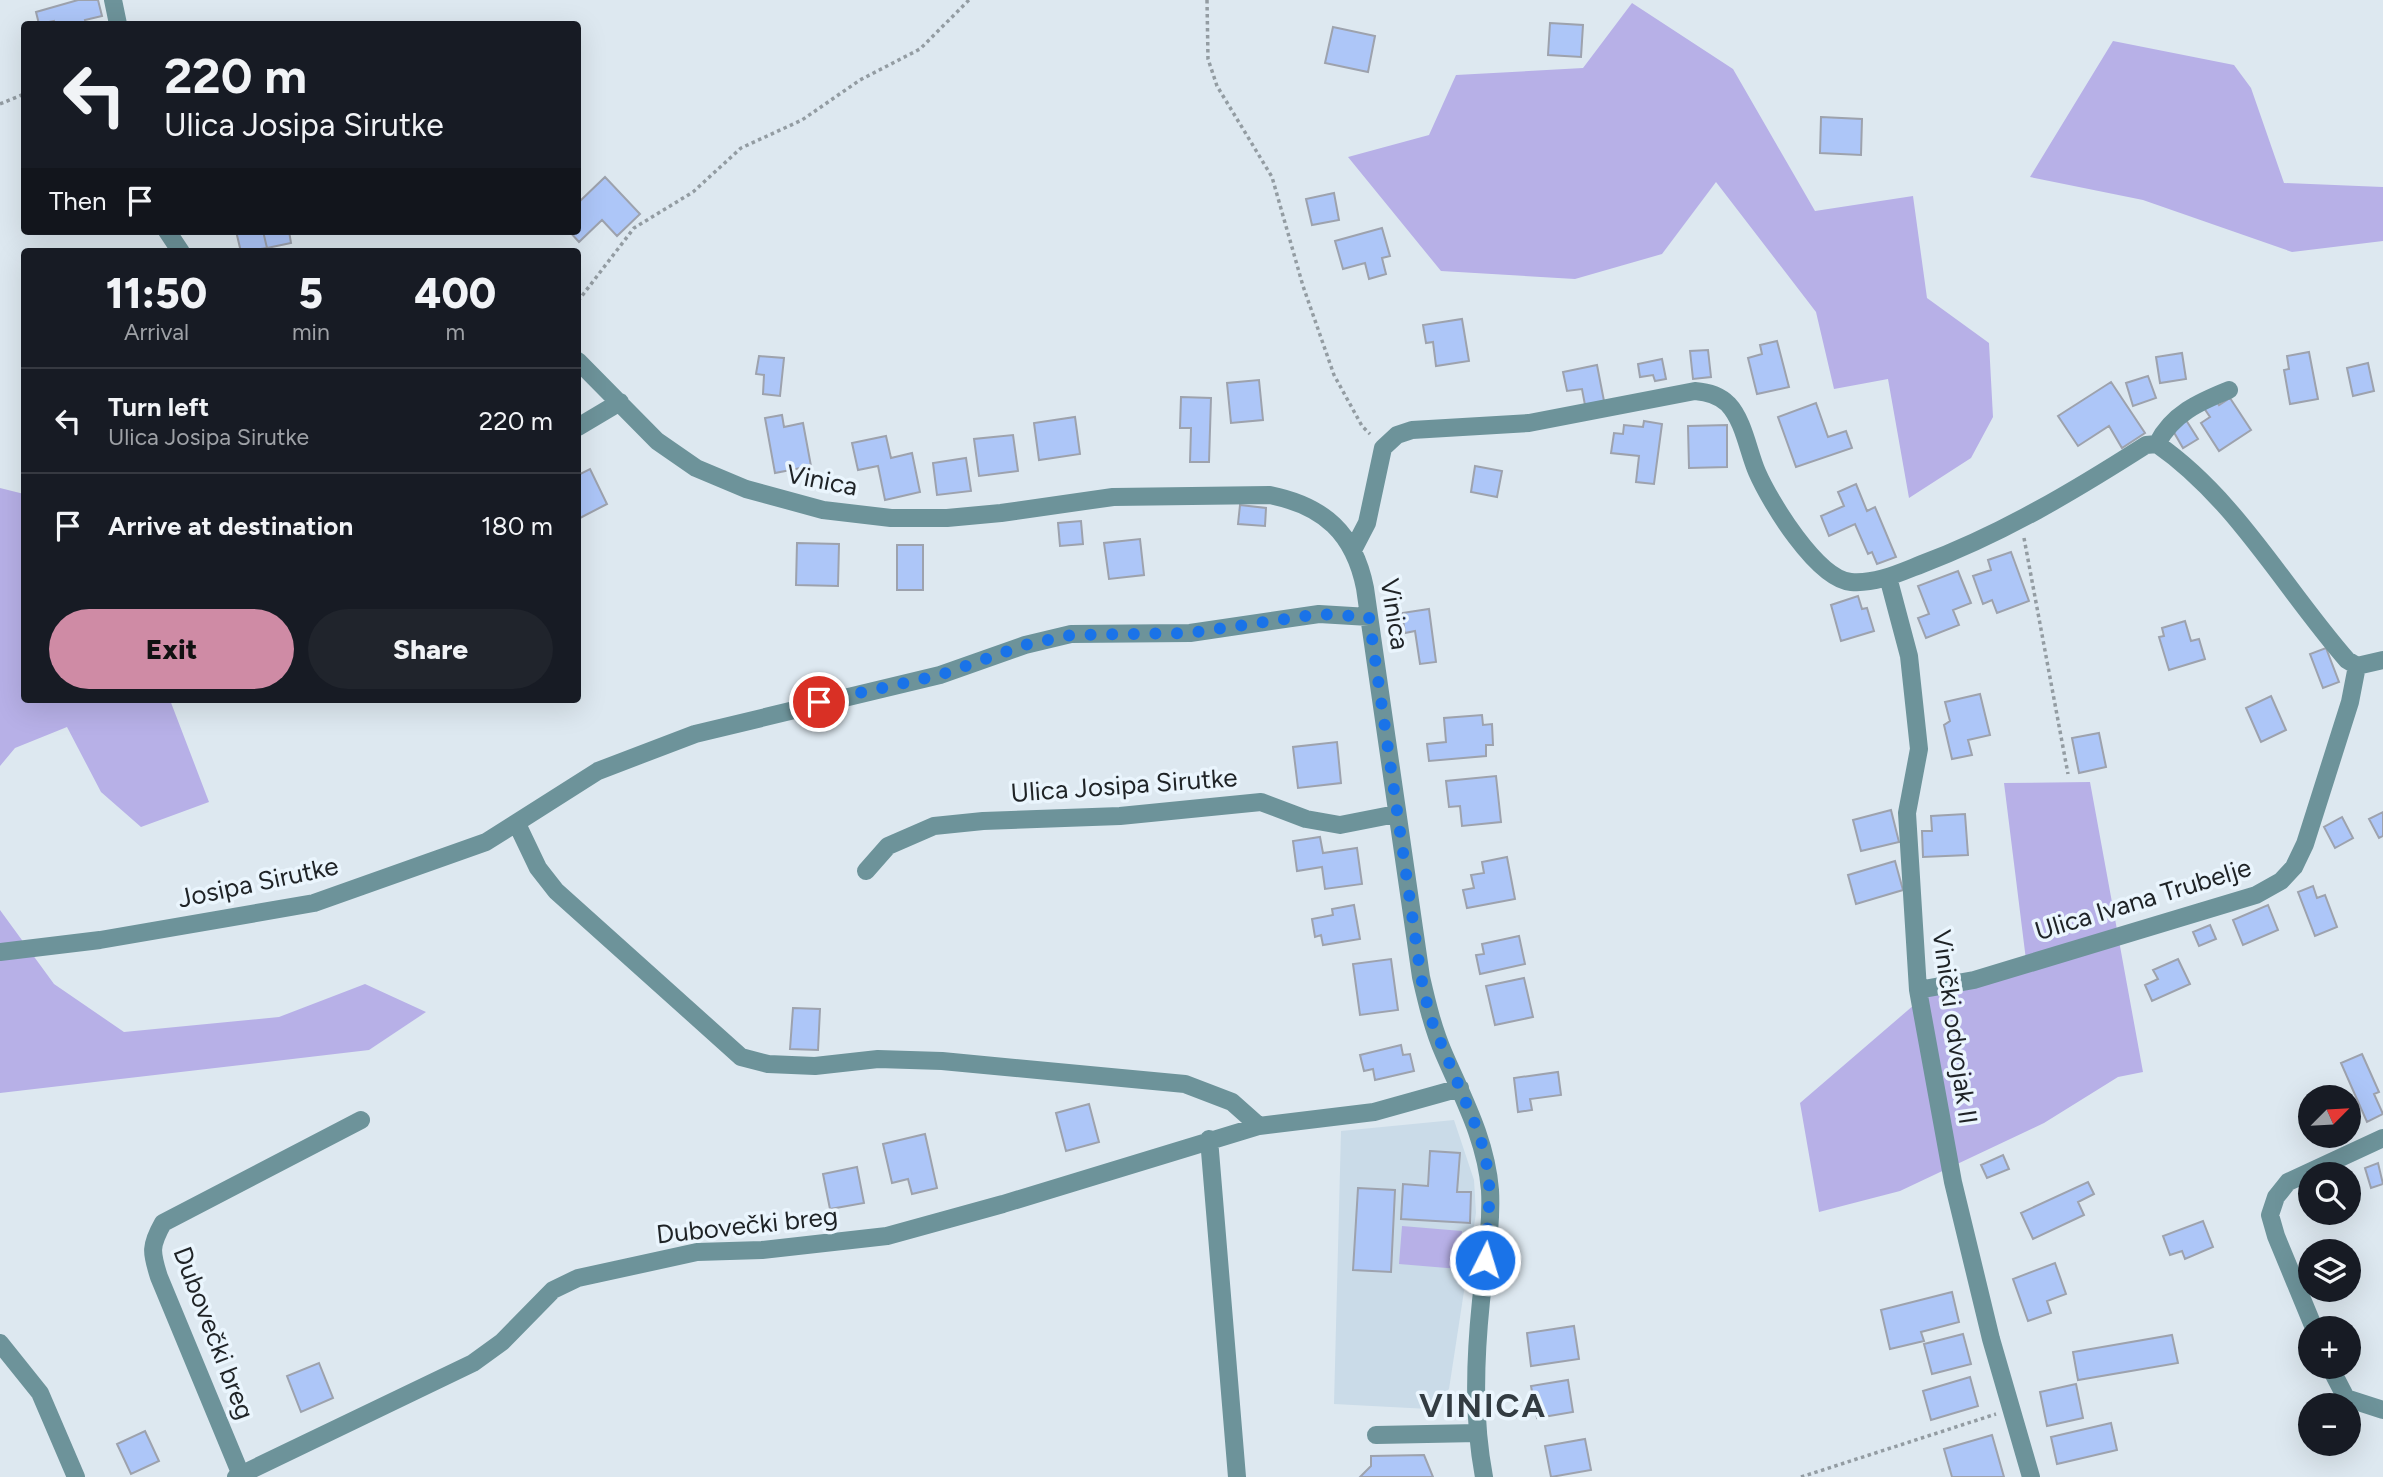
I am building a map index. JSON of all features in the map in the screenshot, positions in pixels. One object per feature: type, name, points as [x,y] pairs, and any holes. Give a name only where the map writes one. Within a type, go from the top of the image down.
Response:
[{"type":"street","points":[[113,0],[117,21]]},
{"type":"street","name":"Vinica","points":[[581,364],[657,441],[696,468],[746,489],[823,510],[891,518],[947,517],[1001,513],[1113,497],[1270,495],[1296,500],[1338,528],[1360,563],[1396,814],[1430,1017],[1480,1136],[1490,1193],[1478,1332],[1478,1433],[1484,1477]]},
{"type":"street","points":[[2157,444],[2163,431],[2196,403],[2229,390]]},
{"type":"street","points":[[1353,548],[1367,523],[1383,448],[1397,435],[1412,430],[1529,423],[1695,391],[1708,392],[1728,405],[1736,416],[1757,473],[1770,497],[1819,564],[1833,577],[1849,582],[1888,577],[1962,549],[2018,523],[2146,445],[2157,444],[2186,464],[2273,562],[2338,650],[2357,666],[2383,660]]},
{"type":"street","points":[[581,425],[620,402]]},
{"type":"street","name":"Vinički odvojak II","points":[[1888,577],[1909,656],[1919,749],[1907,813],[1917,990],[1953,1182],[1991,1339],[2031,1477]]},
{"type":"street","points":[[1259,1126],[1232,1102],[1185,1084],[942,1061],[878,1059],[815,1066],[768,1064],[741,1056],[556,891],[538,868],[517,824],[598,771],[695,734],[940,675],[1025,645],[1071,635],[1190,633],[1319,614],[1369,617]]},
{"type":"street","name":"Ulica Ivana Trubelje","points":[[1917,990],[1975,980],[2256,895],[2281,881],[2294,867],[2305,844],[2350,702],[2357,666]]},
{"type":"street","name":"Ulica Josipa Sirutke","points":[[866,871],[888,846],[934,826],[983,821],[1120,816],[1261,802],[1306,819],[1340,825],[1396,814]]},
{"type":"street","name":"Josipa Sirutke","points":[[0,952],[100,940],[314,903],[486,842],[517,824]]},
{"type":"street","name":"Dubovečki breg","points":[[361,1120],[163,1223],[155,1237],[151,1252],[159,1277],[238,1476],[472,1363],[502,1342],[554,1290],[578,1278],[697,1252],[762,1250],[887,1236],[1003,1204],[1209,1139],[1259,1126],[1374,1112],[1460,1088]]},
{"type":"street","points":[[2309,1316],[2276,1236],[2270,1214],[2276,1197],[2288,1182],[2383,1138]]},
{"type":"street","points":[[1209,1139],[1237,1477]]},
{"type":"street","points":[[0,1343],[40,1392],[76,1477]]},
{"type":"street","points":[[2336,1379],[2347,1398],[2383,1410]]},
{"type":"street","points":[[1376,1435],[1478,1433]]},
{"type":"path","points":[[581,297],[634,228],[693,192],[741,148],[803,120],[860,80],[920,49],[969,0]]},
{"type":"path","points":[[1207,0],[1208,59],[1217,86],[1272,177],[1334,374],[1362,426],[1383,448]]},
{"type":"path","points":[[0,104],[21,95]]},
{"type":"path","points":[[2018,523],[2029,563],[2068,775]]},
{"type":"path","points":[[1801,1477],[2012,1409]]},
{"type":"shaded area","points":[[1632,3],[1733,69],[1815,211],[1913,196],[1927,298],[1989,343],[1993,417],[1971,458],[1909,498],[1888,379],[1834,389],[1816,312],[1716,182],[1662,254],[1575,279],[1441,271],[1348,157],[1429,135],[1456,75],[1583,68]]},
{"type":"shaded area","points":[[2113,41],[2234,65],[2251,88],[2284,183],[2383,187],[2383,241],[2292,252],[2143,200],[2030,177]]},
{"type":"shaded area","points":[[0,488],[21,493],[21,703],[171,703],[209,802],[141,827],[101,792],[67,727],[15,748],[0,766]]},
{"type":"shaded area","points":[[2090,782],[2143,1072],[2118,1077],[2044,1123],[1900,1191],[1819,1212],[1800,1103],[1943,980],[2026,960],[2004,783]]},
{"type":"shaded area","points":[[0,910],[54,984],[124,1032],[279,1017],[365,984],[426,1012],[369,1050],[0,1093]]},
{"type":"shaded area","points":[[1454,1120],[1474,1180],[1476,1213],[1449,1389],[1429,1409],[1334,1404],[1341,1131]]},
{"type":"shaded area","points":[[1402,1226],[1462,1231],[1459,1269],[1399,1264]]},
{"type":"building","points":[[78,0],[98,0],[102,16],[85,21],[38,21],[36,12]]},
{"type":"building","points":[[1550,23],[1583,25],[1581,57],[1548,55]]},
{"type":"building","points":[[1333,27],[1375,36],[1368,72],[1325,63]]},
{"type":"building","points":[[1821,117],[1862,119],[1861,155],[1820,153]]},
{"type":"building","points":[[605,177],[640,214],[617,236],[602,220],[579,242],[573,235],[581,235],[581,200]]},
{"type":"building","points":[[1334,193],[1339,220],[1312,225],[1306,199]]},
{"type":"building","points":[[1382,228],[1390,256],[1382,258],[1386,274],[1369,279],[1365,263],[1343,269],[1335,241]]},
{"type":"building","points":[[237,235],[264,235],[267,248],[240,248]]},
{"type":"building","points":[[264,235],[290,235],[291,243],[267,248]]},
{"type":"building","points":[[1462,319],[1469,361],[1436,366],[1433,342],[1426,343],[1423,325]]},
{"type":"building","points":[[1777,341],[1789,387],[1757,394],[1748,358],[1762,354],[1760,345]]},
{"type":"building","points":[[1708,350],[1711,377],[1693,379],[1690,351]]},
{"type":"building","points":[[2309,352],[2318,399],[2290,404],[2284,370],[2289,369],[2287,356]]},
{"type":"building","points":[[2182,353],[2186,379],[2160,383],[2156,357]]},
{"type":"building","points":[[759,356],[784,358],[780,396],[763,394],[764,375],[756,374]]},
{"type":"building","points":[[1662,359],[1666,379],[1655,381],[1653,375],[1640,377],[1638,364]]},
{"type":"building","points":[[2368,363],[2374,391],[2353,396],[2347,368]]},
{"type":"building","points":[[1597,365],[1604,401],[1585,405],[1582,389],[1567,391],[1563,372]]},
{"type":"building","points":[[2148,376],[2156,398],[2133,406],[2126,383]]},
{"type":"building","points":[[1259,380],[1263,420],[1231,423],[1227,383]]},
{"type":"building","points":[[2111,382],[2145,433],[2122,448],[2109,426],[2078,446],[2058,416]]},
{"type":"building","points":[[1181,397],[1211,398],[1209,462],[1190,462],[1191,428],[1180,428]]},
{"type":"building","points":[[2230,398],[2251,430],[2219,451],[2201,423],[2210,417],[2204,408],[2216,400],[2219,405]]},
{"type":"building","points":[[1816,403],[1828,437],[1846,431],[1852,448],[1796,467],[1778,417]]},
{"type":"building","points":[[782,415],[784,427],[803,423],[811,466],[775,473],[765,418]]},
{"type":"building","points":[[1075,417],[1080,454],[1039,460],[1034,423]]},
{"type":"building","points":[[2186,420],[2198,439],[2183,448],[2172,429]]},
{"type":"building","points":[[1644,421],[1662,424],[1654,484],[1636,482],[1639,456],[1611,453],[1614,433],[1623,434],[1624,425],[1643,427]]},
{"type":"building","points":[[1727,425],[1727,467],[1689,468],[1688,426]]},
{"type":"building","points":[[1013,435],[1018,471],[979,476],[974,439]]},
{"type":"building","points":[[886,436],[891,458],[912,453],[920,492],[885,500],[878,466],[858,470],[852,443]]},
{"type":"building","points":[[966,458],[971,491],[937,495],[933,463]]},
{"type":"building","points":[[1475,466],[1502,471],[1497,497],[1471,492]]},
{"type":"building","points":[[590,469],[607,504],[581,517],[581,474]]},
{"type":"building","points":[[1856,484],[1867,511],[1875,507],[1896,557],[1877,564],[1872,552],[1868,554],[1855,524],[1829,536],[1821,516],[1844,506],[1838,492]]},
{"type":"building","points":[[1240,505],[1266,508],[1265,526],[1238,524]]},
{"type":"building","points":[[1081,521],[1083,544],[1060,546],[1058,523]]},
{"type":"building","points":[[1140,539],[1144,575],[1109,579],[1104,543]]},
{"type":"building","points":[[797,543],[839,544],[838,586],[796,585]]},
{"type":"building","points":[[897,545],[923,545],[923,590],[897,590]]},
{"type":"building","points":[[2011,552],[2029,601],[1997,613],[1992,600],[1983,604],[1973,576],[1991,570],[1988,560]]},
{"type":"building","points":[[1958,571],[1971,603],[1953,610],[1959,625],[1926,638],[1918,618],[1929,614],[1918,586]]},
{"type":"building","points":[[1858,596],[1862,609],[1867,608],[1874,631],[1841,641],[1831,605]]},
{"type":"building","points":[[1429,609],[1436,662],[1420,664],[1415,631],[1405,633],[1402,613]]},
{"type":"building","points":[[2185,621],[2191,641],[2199,639],[2205,659],[2169,670],[2159,637],[2164,636],[2162,628]]},
{"type":"building","points":[[2326,648],[2339,682],[2323,688],[2310,654]]},
{"type":"building","points":[[1980,694],[1990,735],[1968,740],[1972,755],[1952,759],[1944,725],[1950,721],[1945,702]]},
{"type":"building","points":[[2271,696],[2286,730],[2261,742],[2246,708]]},
{"type":"building","points":[[1482,715],[1483,725],[1492,724],[1493,745],[1486,745],[1486,756],[1429,761],[1427,744],[1446,742],[1444,718]]},
{"type":"building","points":[[2099,733],[2106,767],[2079,773],[2072,738]]},
{"type":"building","points":[[1337,742],[1341,783],[1298,788],[1293,747]]},
{"type":"building","points":[[1496,776],[1501,822],[1462,826],[1460,806],[1449,807],[1446,781]]},
{"type":"building","points":[[1891,810],[1899,842],[1861,851],[1853,820]]},
{"type":"building","points":[[2383,812],[2383,836],[2379,838],[2369,819]]},
{"type":"building","points":[[1965,814],[1968,855],[1923,857],[1922,831],[1932,831],[1931,816]]},
{"type":"building","points":[[2342,817],[2353,838],[2335,848],[2324,827]]},
{"type":"building","points":[[1320,837],[1323,853],[1357,848],[1362,884],[1325,889],[1322,867],[1297,871],[1293,841]]},
{"type":"building","points":[[1507,857],[1515,899],[1467,908],[1463,890],[1474,888],[1471,875],[1484,873],[1482,862]]},
{"type":"building","points":[[1895,861],[1903,890],[1856,904],[1848,875]]},
{"type":"building","points":[[2313,886],[2317,898],[2325,895],[2337,927],[2315,936],[2298,892]]},
{"type":"building","points":[[1354,905],[1360,939],[1323,945],[1321,935],[1315,937],[1312,919],[1333,915],[1332,909]]},
{"type":"building","points":[[2268,905],[2278,930],[2243,945],[2233,920]]},
{"type":"building","points":[[2210,925],[2216,939],[2199,946],[2193,932]]},
{"type":"building","points":[[1519,936],[1525,964],[1480,974],[1476,955],[1484,954],[1482,944]]},
{"type":"building","points":[[1391,959],[1398,1010],[1360,1015],[1353,964]]},
{"type":"building","points":[[2178,959],[2190,984],[2152,1001],[2145,985],[2158,979],[2153,970]]},
{"type":"building","points":[[1524,978],[1533,1017],[1495,1025],[1486,986]]},
{"type":"building","points":[[793,1008],[820,1009],[818,1050],[790,1049]]},
{"type":"building","points":[[1401,1045],[1403,1055],[1410,1054],[1414,1071],[1375,1080],[1373,1069],[1364,1071],[1360,1055]]},
{"type":"building","points":[[2362,1054],[2379,1092],[2374,1094],[2383,1114],[2367,1122],[2361,1108],[2361,1085],[2351,1085],[2341,1063]]},
{"type":"building","points":[[1558,1072],[1561,1095],[1530,1099],[1532,1110],[1518,1112],[1514,1078]]},
{"type":"building","points":[[1089,1104],[1099,1142],[1066,1151],[1056,1113]]},
{"type":"building","points":[[925,1134],[937,1188],[912,1194],[908,1179],[892,1183],[883,1144]]},
{"type":"building","points":[[1430,1151],[1460,1153],[1457,1192],[1471,1192],[1470,1223],[1401,1219],[1403,1184],[1428,1186]]},
{"type":"building","points":[[2003,1155],[2009,1169],[1987,1178],[1981,1165]]},
{"type":"building","points":[[2378,1163],[2383,1184],[2371,1188],[2365,1168]]},
{"type":"building","points":[[857,1167],[864,1203],[830,1209],[823,1174]]},
{"type":"building","points":[[2088,1182],[2094,1194],[2078,1202],[2084,1215],[2033,1239],[2021,1213]]},
{"type":"building","points":[[1358,1188],[1395,1190],[1391,1272],[1353,1270]]},
{"type":"building","points":[[2203,1221],[2213,1247],[2185,1259],[2182,1251],[2170,1255],[2163,1236]]},
{"type":"building","points":[[2055,1263],[2066,1294],[2047,1301],[2051,1313],[2028,1321],[2013,1279]]},
{"type":"building","points":[[1952,1292],[1959,1322],[1921,1332],[1924,1341],[1890,1349],[1881,1310]]},
{"type":"building","points":[[1574,1326],[1579,1359],[1531,1366],[1527,1333]]},
{"type":"building","points":[[1963,1334],[1971,1364],[1932,1374],[1924,1344]]},
{"type":"building","points":[[2172,1335],[2178,1363],[2078,1380],[2073,1352]]},
{"type":"building","points":[[319,1363],[333,1398],[301,1412],[287,1376]]},
{"type":"building","points":[[1970,1377],[1978,1406],[1931,1420],[1923,1391]]},
{"type":"building","points":[[1568,1380],[1573,1412],[1537,1418],[1531,1386]]},
{"type":"building","points":[[2076,1384],[2083,1418],[2047,1426],[2040,1392]]},
{"type":"building","points":[[2111,1423],[2117,1450],[2057,1464],[2051,1437]]},
{"type":"building","points":[[145,1431],[159,1461],[131,1474],[117,1444]]},
{"type":"building","points":[[1992,1435],[2004,1477],[1952,1477],[1944,1449]]},
{"type":"building","points":[[1585,1439],[1591,1470],[1551,1477],[1545,1446]]},
{"type":"building","points":[[1424,1455],[1433,1477],[1360,1477],[1371,1466],[1371,1456]]},
{"type":"district","name":"VINICA","points":[[1483,1405]]},
{"type":"route","points":[[819,702],[940,675],[1025,645],[1071,635],[1190,633],[1319,614],[1369,617],[1421,977],[1430,1017],[1480,1136],[1487,1166],[1490,1193],[1485,1260]]}]
